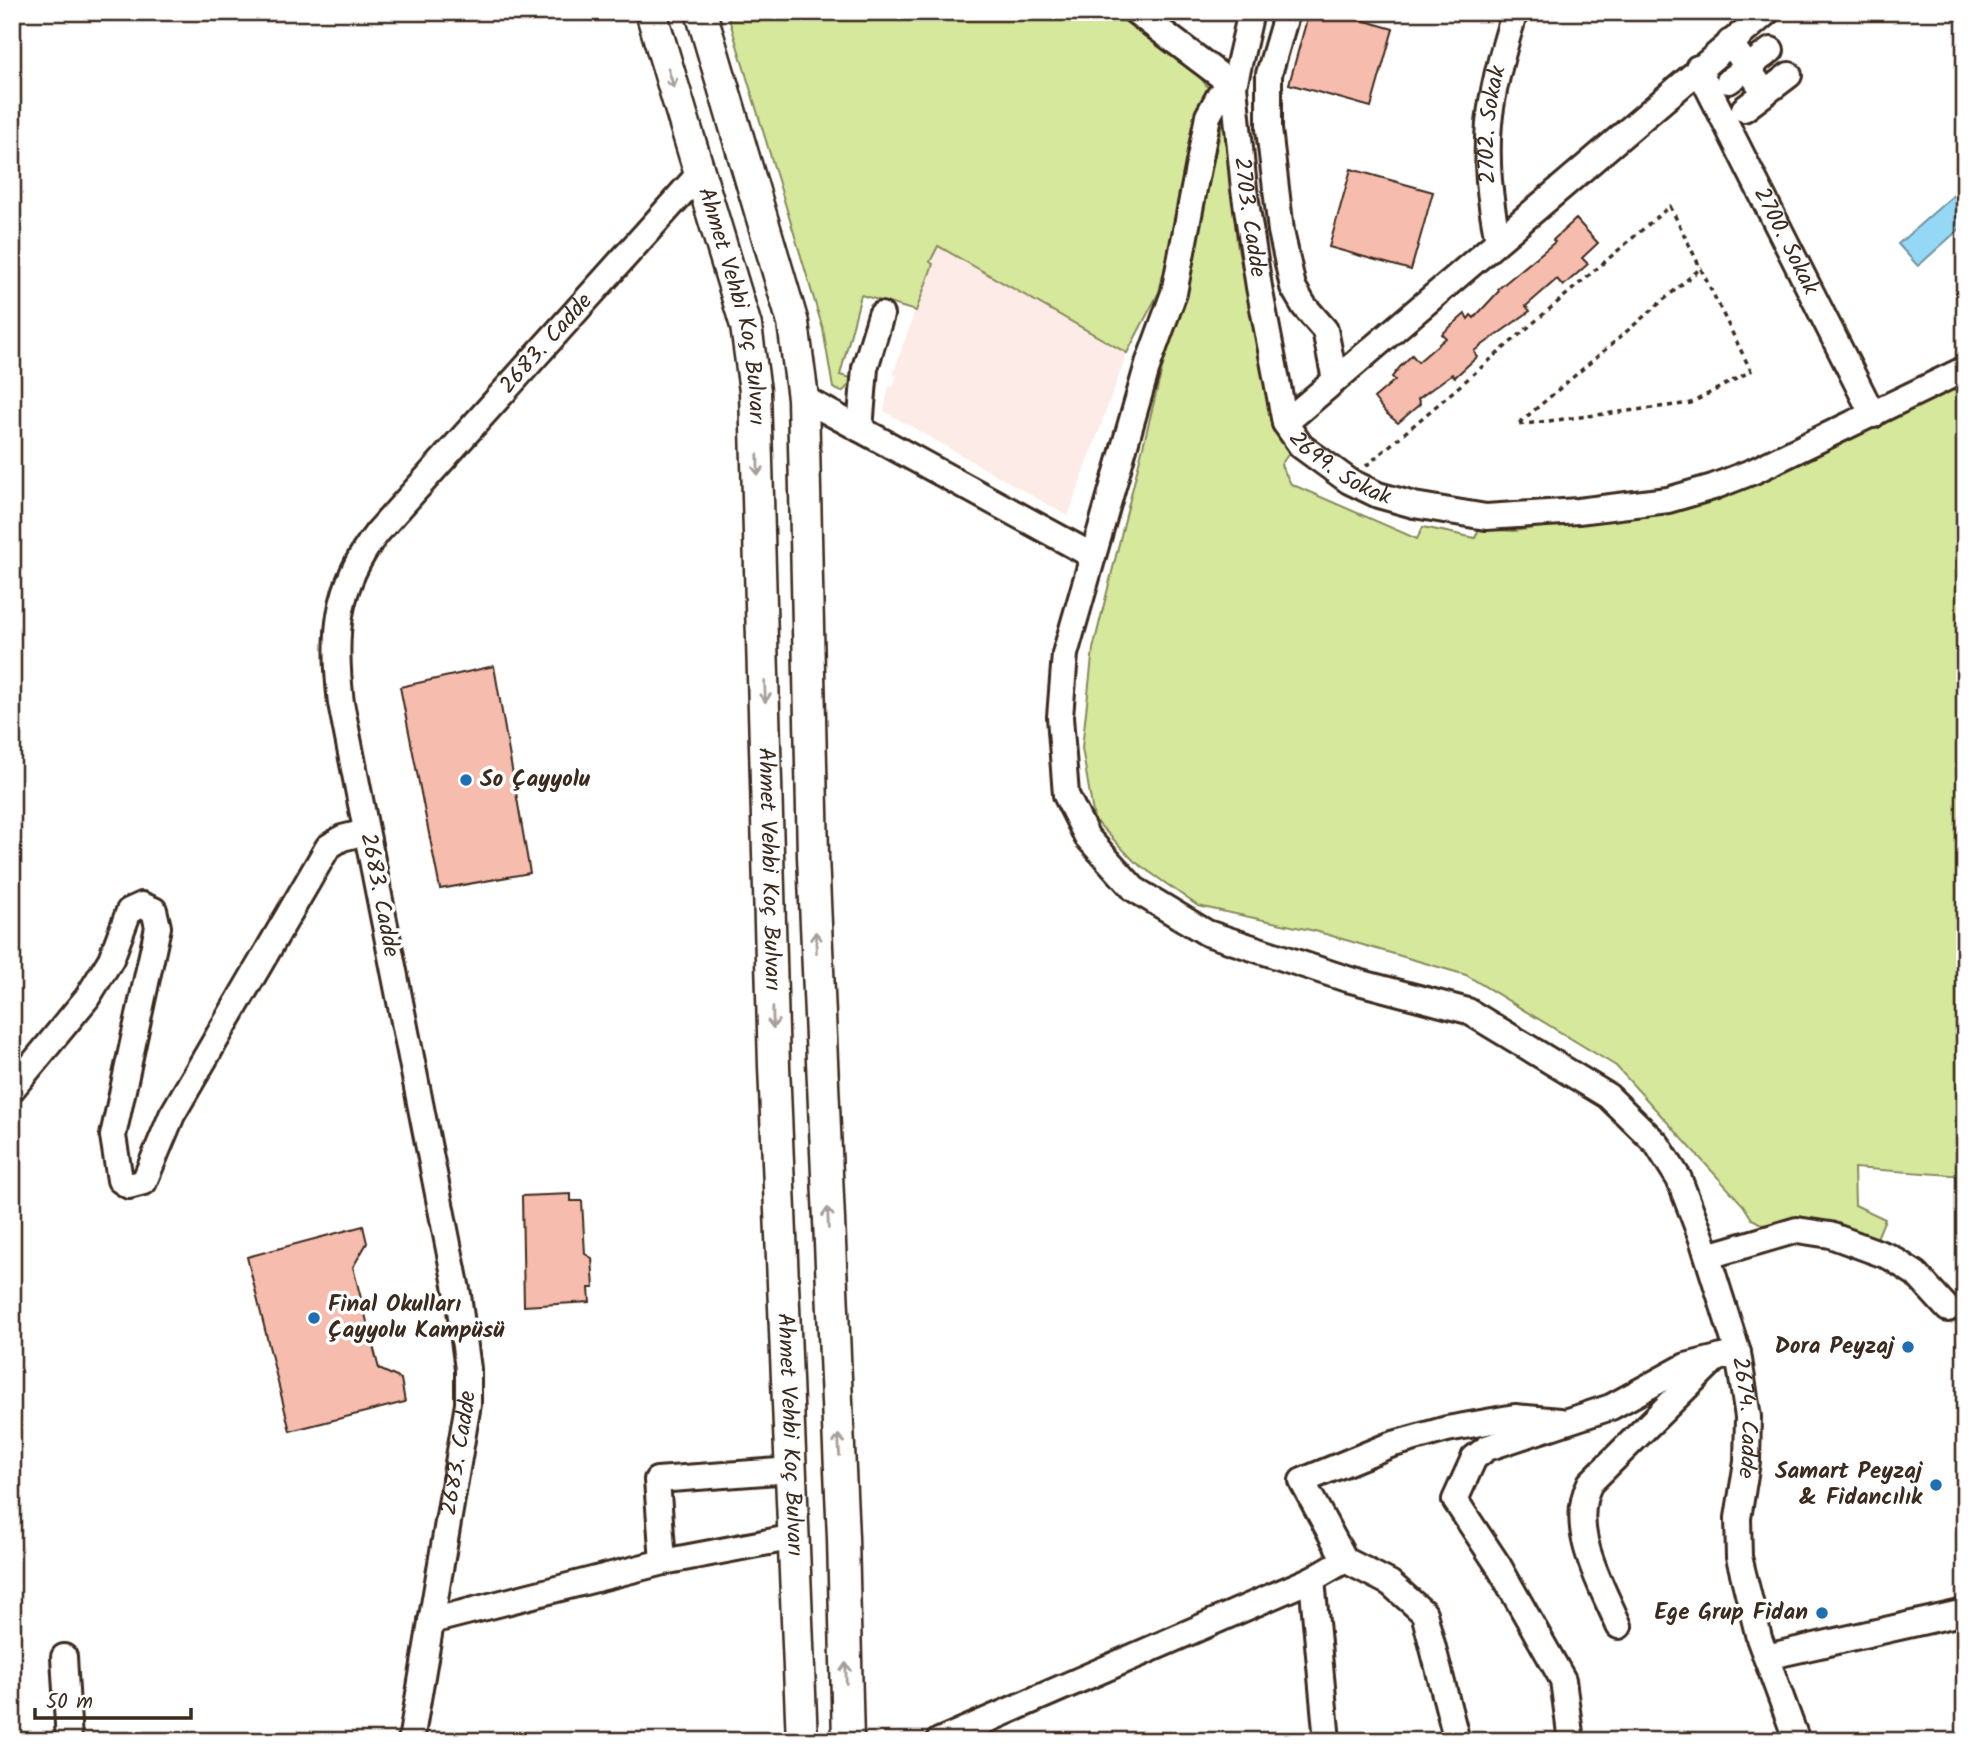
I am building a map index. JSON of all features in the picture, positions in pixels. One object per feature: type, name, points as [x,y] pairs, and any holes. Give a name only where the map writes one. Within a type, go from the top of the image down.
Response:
[{"type":"main road","name":"Ahmet Vehbi Koç Bulvarı","points":[[652,12],[746,326],[755,391],[774,1066],[802,1741]]},
{"type":"main road","name":"Ahmet Vehbi Koç Bulvarı","points":[[701,12],[793,323],[803,398],[813,856],[843,1538],[848,1741]]},
{"type":"street","name":"2703. Cadde","points":[[1251,12],[1234,86],[1259,288],[1285,423]]},
{"type":"street","points":[[1287,12],[1269,74],[1269,130],[1281,231],[1293,287],[1304,306],[1325,330],[1335,380]]},
{"type":"street","name":"2702. Sokak","points":[[1498,240],[1486,172],[1488,124],[1496,72],[1515,12]]},
{"type":"street","name":"2699. Sokak","points":[[1767,12],[1698,68],[1285,423],[1301,446],[1349,481],[1378,495],[1415,505],[1486,517],[1623,506],[1668,500],[1713,487],[1873,415],[1965,369]]},
{"type":"street","points":[[1141,14],[1234,86]]},
{"type":"street","points":[[1730,42],[1738,74],[1765,93]]},
{"type":"street","points":[[1738,74],[1771,50]]},
{"type":"street","name":"2700. Sokak","points":[[1698,68],[1873,415]]},
{"type":"street","points":[[1744,109],[1789,75]]},
{"type":"street","name":"2674. Cadde","points":[[1234,86],[1219,96],[1208,116],[1174,293],[1148,364],[1065,654],[1060,717],[1066,795],[1087,837],[1134,889],[1207,933],[1347,979],[1468,1011],[1608,1096],[1657,1144],[1679,1179],[1708,1256],[1727,1355],[1746,1400],[1748,1438],[1737,1537],[1743,1575],[1766,1657],[1796,1740]]},
{"type":"street","name":"2683. Cadde","points":[[411,1741],[463,1435],[468,1369],[458,1295],[337,673],[344,589],[352,569],[377,533],[700,173]]},
{"type":"street","points":[[860,429],[865,368],[881,315]]},
{"type":"street","points":[[803,398],[1093,556]]},
{"type":"street","points":[[12,1089],[87,999],[111,960],[129,911],[142,905],[154,910],[158,926],[113,1136],[115,1164],[120,1180],[129,1186],[139,1185],[146,1177],[172,1115],[328,847],[342,838],[366,832]]},
{"type":"street","points":[[1708,1256],[1797,1230],[1830,1235],[1890,1257],[1916,1274],[1948,1309]]},
{"type":"street","points":[[1571,1741],[1563,1679],[1498,1565],[1455,1500],[1474,1458],[1487,1448],[1572,1422],[1629,1399],[1686,1366],[1727,1355]]},
{"type":"street","points":[[1619,1626],[1583,1534],[1581,1500],[1590,1483],[1727,1355]]},
{"type":"street","points":[[1457,1741],[1424,1613],[1390,1583],[1345,1560],[1302,1481],[1390,1445],[1447,1429],[1515,1417],[1572,1422]]},
{"type":"street","points":[[663,1562],[657,1480],[792,1470]]},
{"type":"street","points":[[431,1621],[663,1562],[795,1537]]},
{"type":"street","points":[[939,1741],[1312,1579],[1345,1560]]},
{"type":"street","points":[[1312,1579],[1327,1741]]},
{"type":"street","points":[[1766,1657],[1965,1612]]},
{"type":"street","points":[[64,1657],[69,1741]]},
{"type":"path","points":[[1349,481],[1670,206],[1702,267],[1751,371],[1691,402],[1517,425],[1702,267]]},
{"type":"shaded area","points":[[938,246],[1127,353],[1068,516],[884,411],[889,386],[893,387],[897,376],[893,374]]},
{"type":"green space","points":[[727,12],[1112,12],[1200,77],[1208,88],[1159,292],[1127,353],[938,246],[930,262],[933,264],[916,311],[861,295],[840,375],[855,379],[842,392],[833,388],[823,329]]},
{"type":"green space","points":[[1225,114],[1237,243],[1269,409],[1291,450],[1281,465],[1291,484],[1417,539],[1423,527],[1475,538],[1479,529],[1514,531],[1715,501],[1796,466],[1965,377],[1965,1176],[1854,1168],[1855,1205],[1885,1219],[1875,1243],[1804,1218],[1763,1225],[1752,1219],[1743,1205],[1616,1066],[1466,975],[1315,931],[1198,906],[1134,861],[1094,819],[1082,748],[1093,649]]},
{"type":"water","points":[[1955,194],[1965,205],[1965,224],[1918,266],[1898,244]]},
{"type":"building","points":[[1309,12],[1334,12],[1393,29],[1371,107],[1289,84]]},
{"type":"building","points":[[1351,169],[1433,192],[1411,270],[1329,247]]},
{"type":"building","points":[[1576,219],[1598,243],[1582,258],[1588,264],[1563,286],[1557,279],[1526,306],[1530,311],[1474,351],[1477,357],[1455,377],[1452,374],[1418,399],[1420,404],[1398,423],[1385,412],[1374,398],[1395,380],[1392,377],[1400,367],[1412,355],[1418,362],[1446,338],[1442,334],[1465,314],[1468,319],[1471,315],[1474,318],[1498,289],[1555,242],[1553,240]]},
{"type":"building","name":"So Çayyolu","points":[[494,666],[530,873],[440,889],[400,687]]},
{"type":"building","points":[[571,1194],[571,1201],[582,1201],[585,1254],[592,1258],[594,1288],[589,1288],[590,1302],[524,1306],[522,1196]]},
{"type":"building","name":"Final Okulları Çayyolu Kampüsü","points":[[363,1226],[367,1243],[353,1267],[379,1369],[401,1379],[405,1402],[290,1431],[247,1257]]},
{"type":"place","name":"So Çayyolu","points":[[466,780]]},
{"type":"place","name":"Final Okulları Çayyolu Kampüsü","points":[[314,1318]]},
{"type":"place","name":"Dora Peyzaj","points":[[1908,1347]]},
{"type":"place","name":"Samart Peyzaj & Fidancılık","points":[[1936,1485]]},
{"type":"place","name":"Ege Grup Fidan","points":[[1822,1613]]}]
